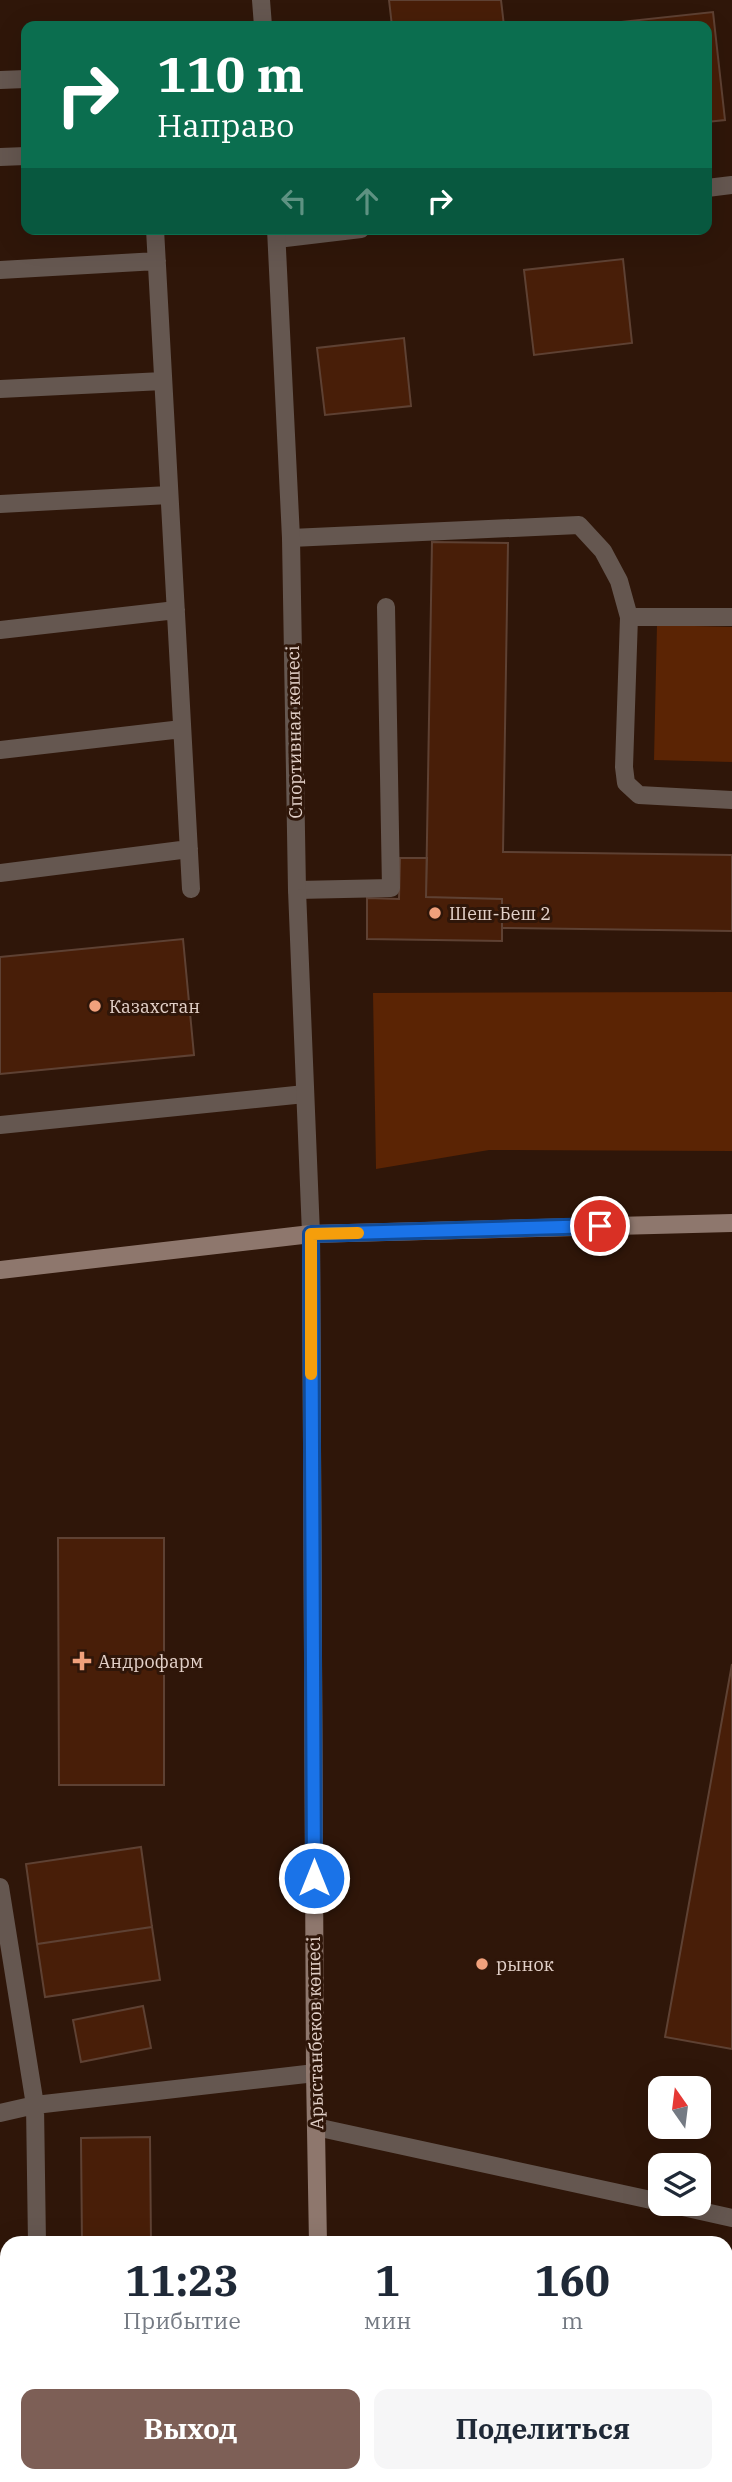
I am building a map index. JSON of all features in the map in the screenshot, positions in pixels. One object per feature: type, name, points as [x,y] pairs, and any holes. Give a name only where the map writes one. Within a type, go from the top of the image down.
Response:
[{"type":"street","points":[[261,0],[262,21]]},
{"type":"street","points":[[0,80],[21,79]]},
{"type":"street","points":[[0,157],[21,156]]},
{"type":"street","points":[[712,187],[732,185]]},
{"type":"street","points":[[155,235],[191,889]]},
{"type":"street","name":"Спортивная көшесі","points":[[276,235],[291,538],[297,890],[311,1234]]},
{"type":"street","points":[[0,270],[157,261]]},
{"type":"street","points":[[0,389],[163,381]]},
{"type":"street","points":[[0,504],[169,495]]},
{"type":"street","points":[[291,538],[579,525],[603,551],[619,581],[629,617],[624,768],[626,783],[639,795],[732,800]]},
{"type":"street","points":[[297,890],[391,888],[386,607]]},
{"type":"street","points":[[0,630],[176,610]]},
{"type":"street","points":[[629,617],[732,617]]},
{"type":"street","points":[[0,750],[182,729]]},
{"type":"street","points":[[0,873],[188,849]]},
{"type":"street","points":[[0,1125],[305,1094]]},
{"type":"street","points":[[0,1270],[311,1234],[732,1223]]},
{"type":"street","name":"Арыстанбеков көшесі","points":[[311,1234],[318,2236]]},
{"type":"street","points":[[0,1887],[35,2105],[37,2236]]},
{"type":"street","points":[[0,2113],[35,2105],[315,2073]]},
{"type":"street","points":[[316,2127],[648,2200]]},
{"type":"street","points":[[711,2214],[732,2218]]},
{"type":"shaded area","points":[[657,625],[732,627],[732,762],[654,760]]},
{"type":"shaded area","points":[[732,992],[732,1151],[489,1150],[376,1169],[373,993]]},
{"type":"building","points":[[389,0],[501,0],[503,21],[391,21]]},
{"type":"building","points":[[713,12],[725,120],[712,121],[712,21],[630,21]]},
{"type":"building","points":[[623,259],[632,343],[534,355],[524,270]]},
{"type":"building","points":[[404,338],[411,406],[325,415],[317,348]]},
{"type":"building","points":[[432,542],[508,543],[503,852],[732,855],[732,931],[502,928],[502,899],[426,897]]},
{"type":"building","name":"Шеш-Беш 2","points":[[400,858],[427,858],[426,897],[502,899],[502,941],[367,939],[367,898],[399,899]]},
{"type":"building","name":"Казахстан","points":[[183,939],[194,1055],[0,1074],[0,957]]},
{"type":"building","points":[[58,1538],[164,1538],[164,1785],[59,1785]]},
{"type":"building","points":[[732,1664],[732,2049],[665,2037]]},
{"type":"building","points":[[141,1847],[152,1927],[37,1944],[26,1864]]},
{"type":"building","points":[[152,1927],[160,1980],[45,1997],[37,1944]]},
{"type":"building","points":[[143,2006],[151,2048],[81,2062],[73,2020]]},
{"type":"building","points":[[150,2137],[151,2236],[82,2236],[81,2138]]},
{"type":"slow traffic","points":[[311,1374],[311,1234],[358,1233]]},
{"type":"place","name":"Шеш-Беш 2","points":[[435,913]]},
{"type":"place","name":"Казахстан","points":[[95,1006]]},
{"type":"place","name":"Андрофарм","points":[[82,1661]]},
{"type":"place","name":"рынок","points":[[482,1964]]},
{"type":"route","points":[[314,1878],[311,1234],[600,1226]]}]
